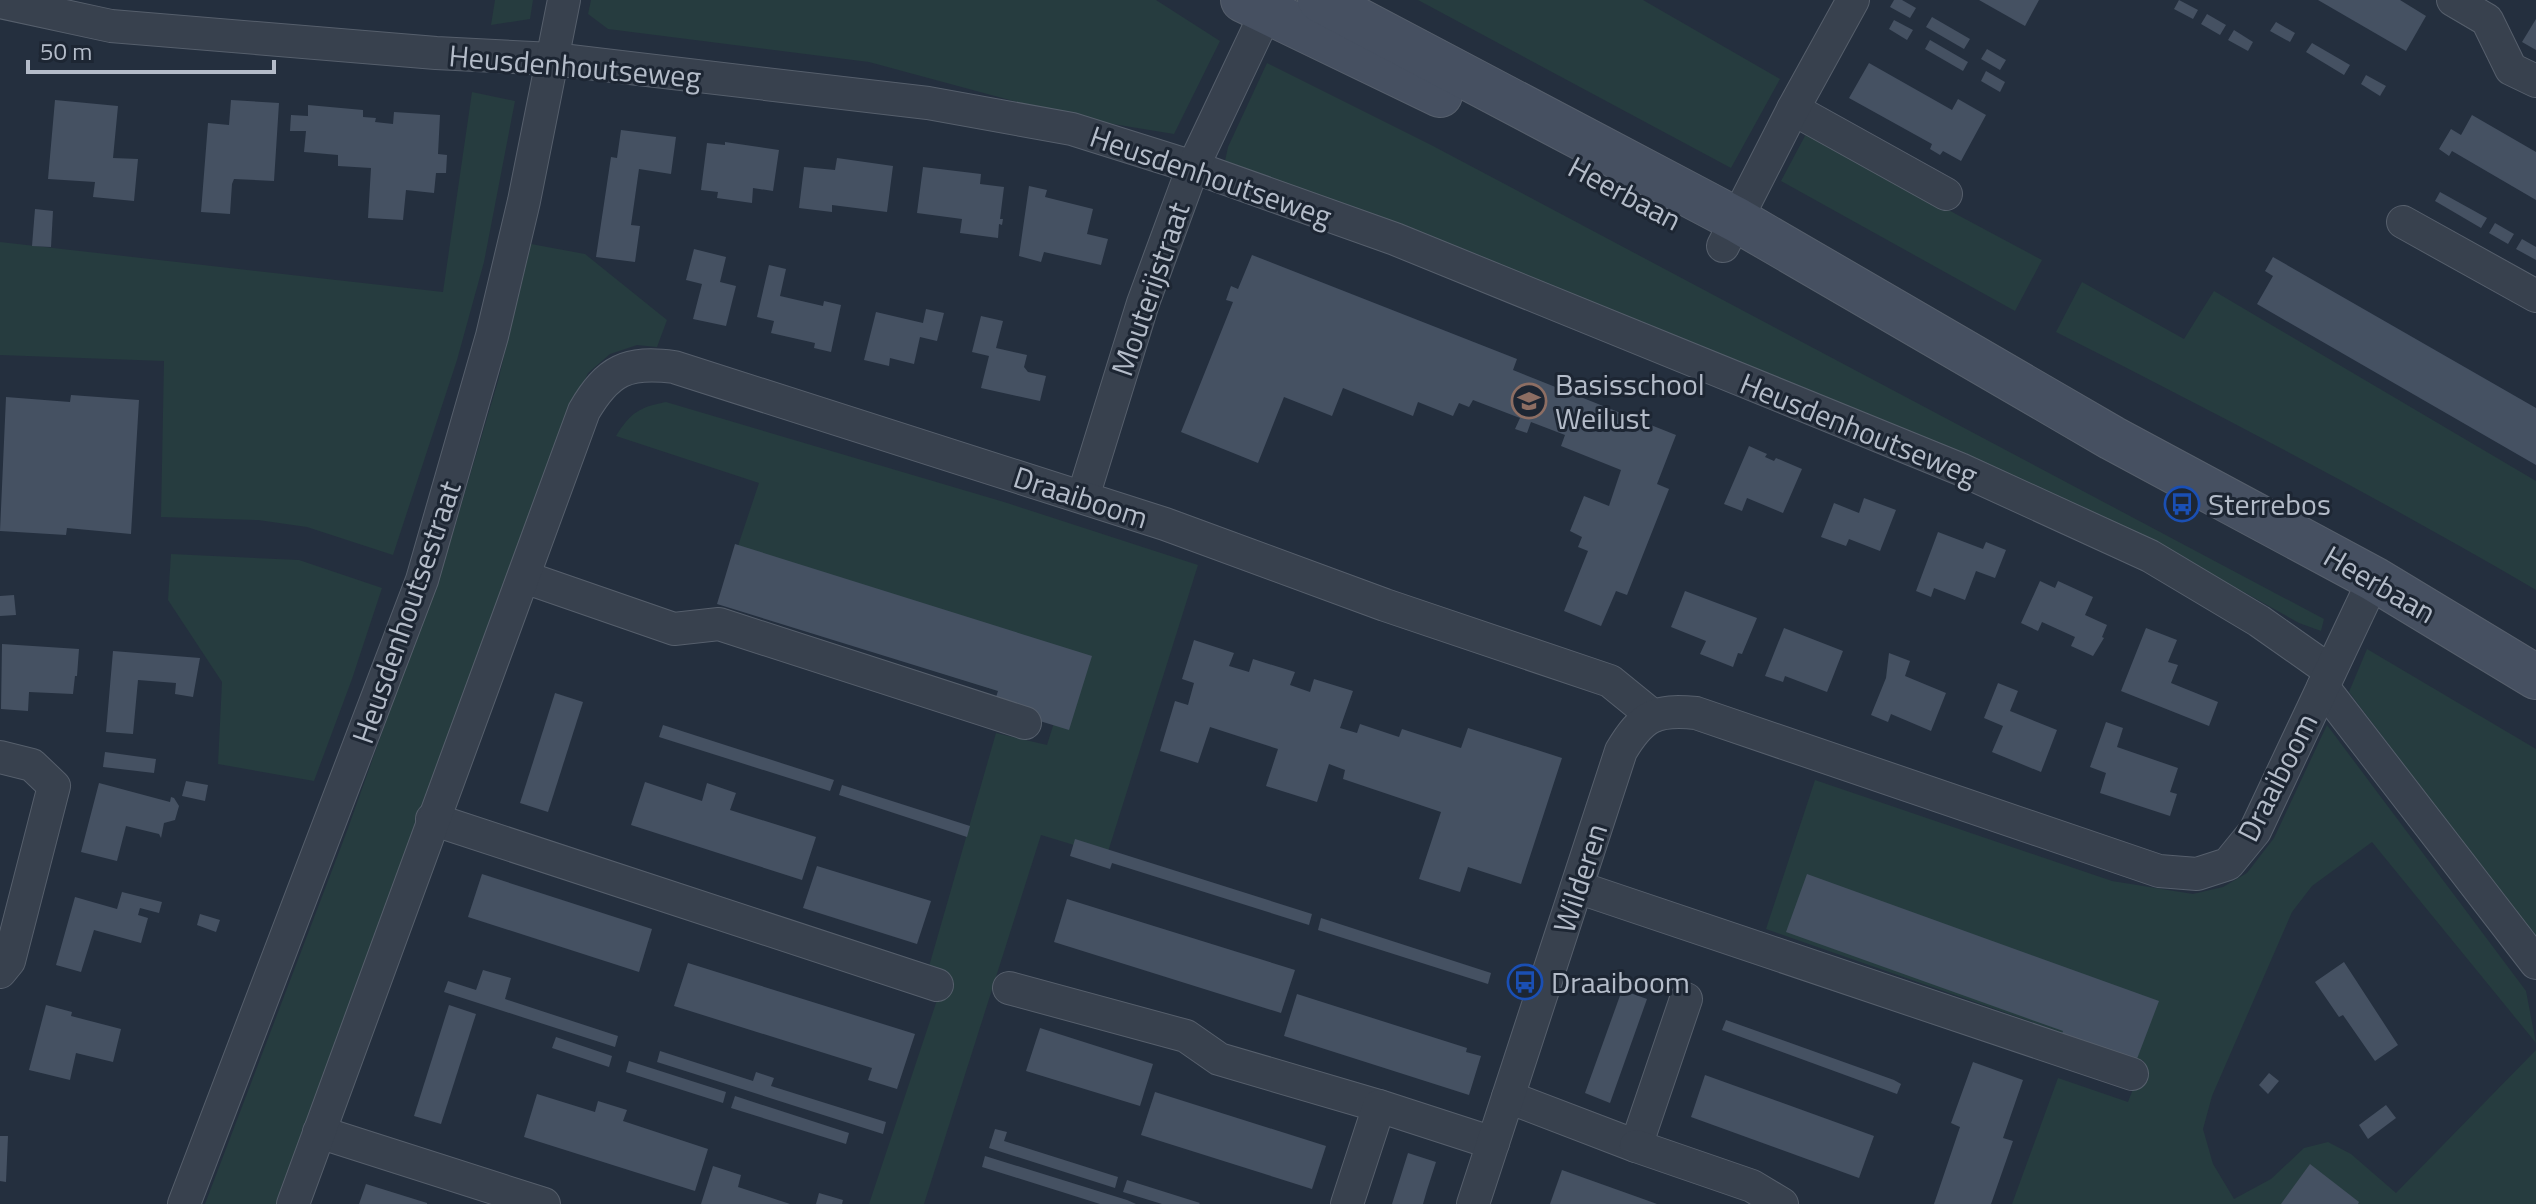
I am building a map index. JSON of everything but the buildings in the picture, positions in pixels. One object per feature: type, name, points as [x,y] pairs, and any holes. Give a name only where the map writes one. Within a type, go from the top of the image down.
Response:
[{"type":"street","name":"Heusdenhoutsestraat","points":[[184,1204],[422,580],[492,336],[524,201],[564,0]]},
{"type":"street","name":"Heerbaan","points":[[1320,0],[1730,233],[2374,579],[2536,677]]},
{"type":"street","points":[[1730,233],[1853,0]]},
{"type":"street","points":[[2453,0],[2487,20],[2511,69],[2536,81]]},
{"type":"street","name":"Heusdenhoutseweg","points":[[0,2],[111,26],[436,53],[553,59],[928,103],[1072,129],[1193,167],[1395,239],[1960,469],[2150,556],[2259,621],[2326,679],[2536,963]]},
{"type":"street","name":"Heerbaan","points":[[1260,3],[1478,114],[1730,233]]},
{"type":"street","name":"Mouterijstraat","points":[[1083,497],[1143,303],[1193,167],[1260,3]]},
{"type":"street","points":[[1793,109],[1946,194]]},
{"type":"street","points":[[2403,222],[2536,296]]},
{"type":"street","name":"Draaiboom","points":[[524,577],[584,411],[597,388],[617,372],[645,363],[674,367],[1165,524],[1385,605],[1610,681],[1653,716],[1678,711],[1696,713],[2159,871],[2197,874],[2228,864],[2255,831],[2374,579]]},
{"type":"street","points":[[293,1204],[432,819],[524,577],[674,629],[719,624],[1025,723]]},
{"type":"street","name":"Wilderen","points":[[1473,1204],[1621,751],[1636,727],[1653,716]]},
{"type":"street","points":[[0,757],[32,765],[54,786],[9,961],[0,972]]},
{"type":"street","points":[[432,819],[937,985]]},
{"type":"street","points":[[1577,887],[2132,1074]]},
{"type":"street","points":[[1009,988],[1186,1036],[1219,1059],[1493,1143]]},
{"type":"street","points":[[1636,1146],[1686,999]]},
{"type":"street","points":[[1508,1097],[1752,1186],[1782,1204]]},
{"type":"street","points":[[1347,1204],[1379,1106]]},
{"type":"street","points":[[319,1132],[544,1204]]},
{"type":"green space","points":[[495,0],[533,0],[530,19],[491,25]]},
{"type":"green space","points":[[591,0],[1156,0],[1220,41],[1174,134],[1076,118],[869,62],[608,29],[588,14]]},
{"type":"green space","points":[[1418,0],[1643,0],[1780,79],[1731,168]]},
{"type":"green space","points":[[1267,63],[1433,146],[2324,619],[2321,631],[2299,623],[2188,561],[1225,161],[1228,147]]},
{"type":"green space","points":[[472,92],[515,101],[484,262],[457,360],[393,555],[307,527],[258,520],[161,517],[164,361],[0,355],[0,242],[443,292]]},
{"type":"green space","points":[[1806,134],[2042,260],[2015,311],[1781,181]]},
{"type":"green space","points":[[531,244],[585,254],[667,320],[657,347],[637,345],[610,354],[588,373],[567,420],[278,1204],[205,1204],[347,831],[452,536],[498,381]]},
{"type":"green space","points":[[2082,282],[2184,339],[2214,291],[2536,481],[2536,590],[2298,457],[2056,332]]},
{"type":"green space","points":[[666,402],[1004,502],[1198,565],[1107,855],[1041,835],[924,1204],[869,1204],[945,976],[928,970],[996,733],[1047,745],[1058,710],[719,603],[759,483],[616,436],[637,412]]},
{"type":"green space","points":[[171,554],[299,560],[382,588],[314,781],[218,764],[222,682],[168,600]]},
{"type":"green space","points":[[2367,649],[2536,749],[2536,940],[2349,692]]},
{"type":"green space","points":[[2327,725],[2526,991],[2536,1043],[2372,842],[2312,886],[2292,912],[2212,1096],[2203,1129],[2213,1164],[2234,1199],[2271,1179],[2304,1148],[2328,1142],[2351,1154],[2396,1193],[2536,1050],[2536,1204],[2012,1204],[2058,1078],[2128,1102],[2144,1061],[1766,929],[1815,780],[2112,881],[2193,894],[2223,887],[2247,873],[2274,838]]},
{"type":"place","name":"Basisschool Weilust","points":[[1529,401]]},
{"type":"place","name":"Sterrebos","points":[[2182,504]]},
{"type":"place","name":"Draaiboom","points":[[1525,982]]}]
